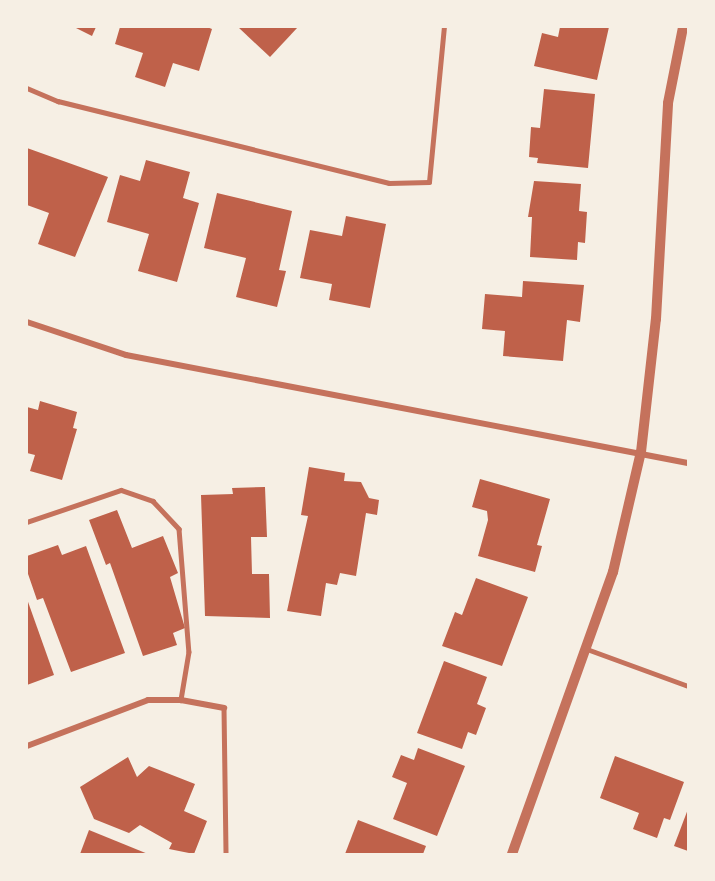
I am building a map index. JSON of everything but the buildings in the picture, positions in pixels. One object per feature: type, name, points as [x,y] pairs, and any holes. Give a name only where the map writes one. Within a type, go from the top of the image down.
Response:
[{"type":"street","points":[[512,854],[613,572],[641,452],[656,319],[668,103],[683,27]]},
{"type":"street","points":[[27,322],[126,354],[641,452],[688,463]]},
{"type":"street","points":[[27,746],[148,700],[181,700],[224,708]]},
{"type":"lane","points":[[27,88],[58,101],[389,183],[429,182],[444,27]]},
{"type":"lane","points":[[27,522],[121,490],[153,501],[179,529],[189,652],[181,700]]},
{"type":"lane","points":[[587,649],[688,686]]},
{"type":"lane","points":[[224,708],[226,854]]}]
